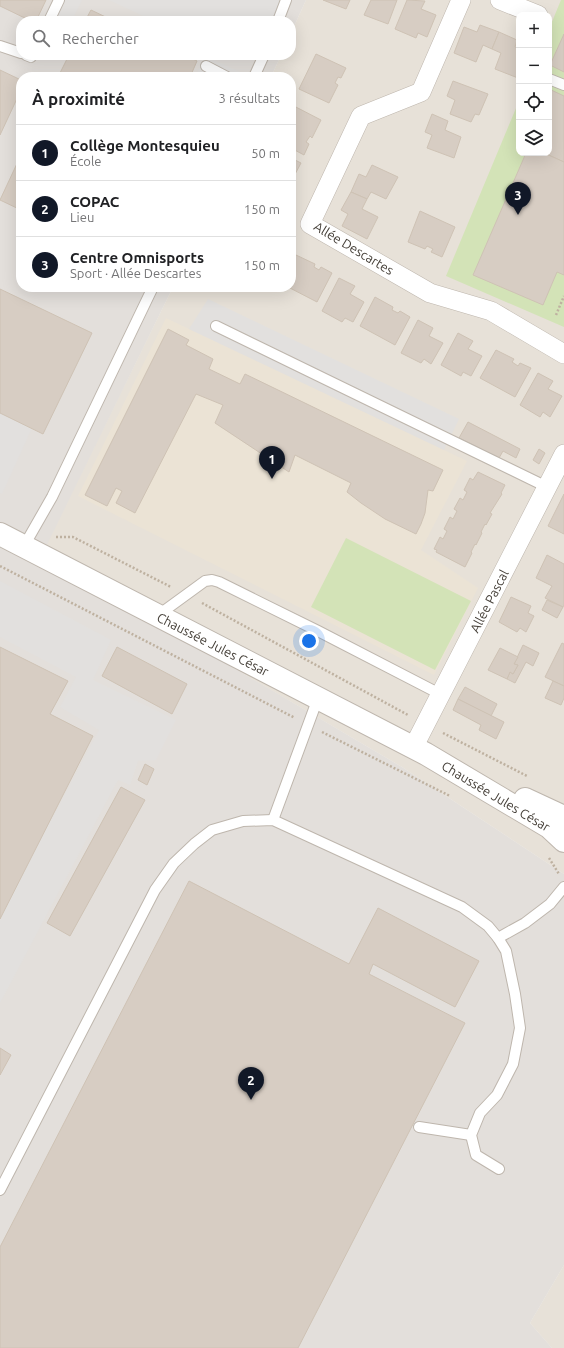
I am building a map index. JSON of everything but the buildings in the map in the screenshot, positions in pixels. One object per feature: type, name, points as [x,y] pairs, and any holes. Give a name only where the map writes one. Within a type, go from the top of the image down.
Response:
[{"type":"street","name":"Allée Descartes","points":[[461,0],[421,92],[361,116],[310,224],[430,293],[491,310],[564,354]]},
{"type":"street","points":[[500,0],[530,12]]},
{"type":"street","name":"Allée Pascal","points":[[420,751],[440,694],[564,454]]},
{"type":"street","name":"Chaussée Jules César","points":[[0,534],[420,751],[564,817]]},
{"type":"street","name":"Chaussée Jules César","points":[[420,751],[549,827],[564,841]]},
{"type":"lane","points":[[51,16],[59,0]]},
{"type":"lane","points":[[280,16],[286,0]]},
{"type":"lane","points":[[0,46],[16,51]]},
{"type":"lane","points":[[256,72],[262,60]]},
{"type":"lane","points":[[206,66],[217,72]]},
{"type":"lane","points":[[552,80],[564,85]]},
{"type":"lane","points":[[24,546],[52,497],[151,292]]},
{"type":"lane","points":[[216,326],[547,487]]},
{"type":"lane","points":[[157,616],[205,580],[219,582],[440,694]]},
{"type":"lane","points":[[273,820],[318,698]]},
{"type":"lane","points":[[0,1190],[155,890],[174,863],[194,844],[212,830],[243,821],[273,820],[462,907],[488,926],[498,938],[506,951],[520,1028],[513,1064],[497,1095],[480,1113],[471,1135],[476,1155],[499,1169]]},
{"type":"lane","points":[[498,938],[525,922],[550,904],[564,887]]},
{"type":"lane","points":[[419,1127],[471,1135]]},
{"type":"path","points":[[556,315],[564,296]]},
{"type":"path","points":[[34,527],[54,537],[73,537],[186,595],[415,719]]},
{"type":"path","points":[[0,566],[308,725],[451,796]]},
{"type":"path","points":[[441,733],[529,777]]},
{"type":"path","points":[[548,857],[560,876]]},
{"type":"shaded area","points":[[0,0],[306,0],[296,22],[296,16],[16,16],[16,60],[279,60],[273,72],[16,72],[16,292],[171,292],[42,555],[402,767],[564,874],[564,1265],[530,1323],[552,1348],[0,1348]]},
{"type":"shaded area","points":[[59,0],[82,0],[74,16],[51,16]]},
{"type":"shaded area","points":[[109,0],[283,0],[275,16],[143,16]]},
{"type":"shaded area","points":[[306,0],[564,0],[564,874],[402,767],[41,555],[171,292],[296,292],[296,72],[273,72],[279,60],[296,60],[296,22]]},
{"type":"shaded area","points":[[203,60],[214,60],[240,72],[197,72]]},
{"type":"shaded area","points":[[208,299],[459,419],[444,450],[189,329]]},
{"type":"shaded area","points":[[166,318],[467,461],[421,550],[478,588],[434,675],[78,496]]},
{"type":"shaded area","points":[[0,413],[32,428],[2,494],[0,493]]},
{"type":"shaded area","points":[[0,581],[111,640],[93,680],[176,720],[156,760],[138,761],[130,785],[118,780],[0,1003],[0,916],[99,730],[60,707],[76,677],[0,637]]},
{"type":"shaded area","points":[[564,1265],[564,1348],[552,1348],[530,1323]]},
{"type":"green space","points":[[561,0],[564,0],[564,327],[446,276],[516,108],[516,156],[552,156],[552,22]]},
{"type":"green space","points":[[346,538],[471,601],[435,670],[311,607]]},
{"type":"place","name":"Centre Omnisports","points":[[518,215]]},
{"type":"place","name":"Collège Montesquieu","points":[[272,479]]},
{"type":"place","name":"COPAC","points":[[251,1100]]}]
